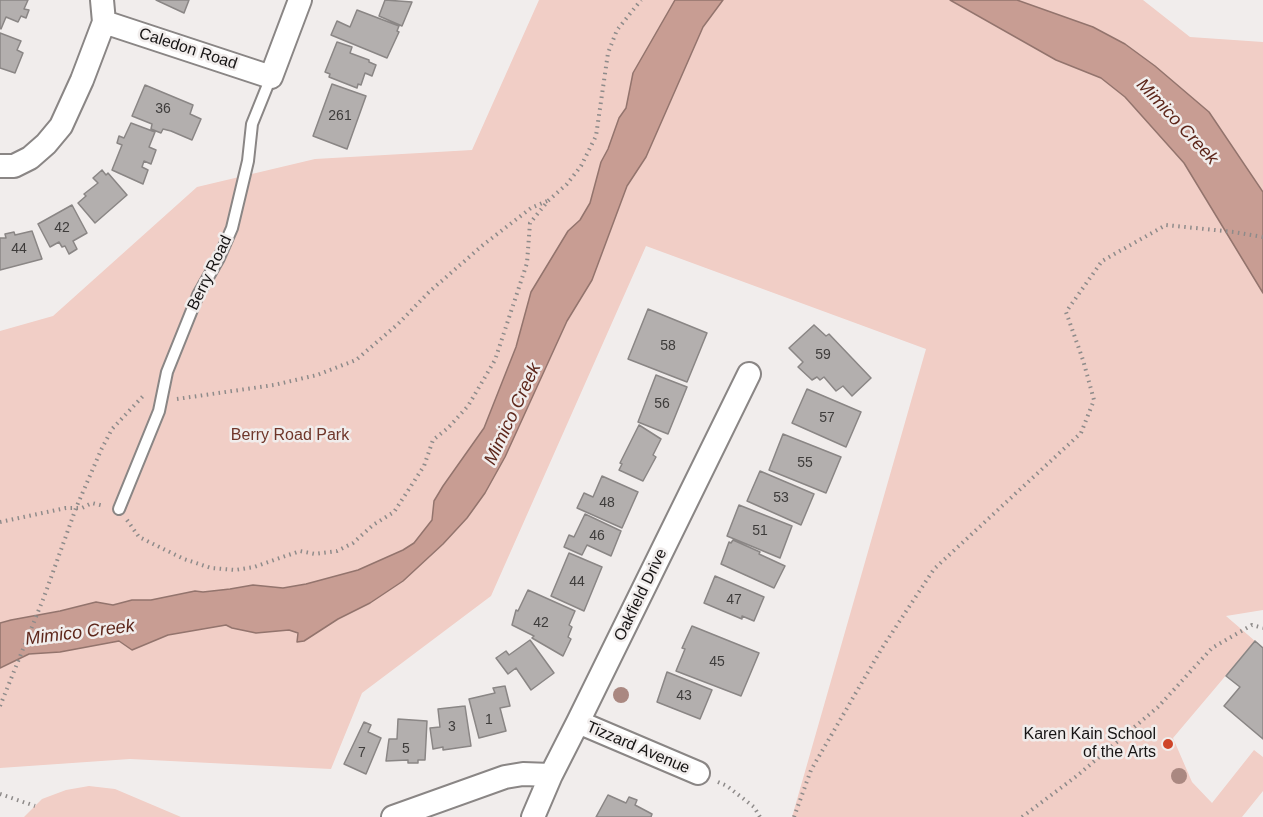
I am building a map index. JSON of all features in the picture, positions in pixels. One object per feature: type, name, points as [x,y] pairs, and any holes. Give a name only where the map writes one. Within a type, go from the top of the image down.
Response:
[{"type":"street","name":"Berry Road","points":[[271,77],[300,0]]},
{"type":"street","name":"Caledon Road","points":[[103,11],[271,77]]},
{"type":"street","points":[[0,166],[14,166],[30,158],[61,126],[82,80],[103,11]]},
{"type":"street","name":"Oakfield Drive","points":[[533,817],[551,774],[749,374]]},
{"type":"street","name":"Tizzard Avenue","points":[[578,722],[698,773]]},
{"type":"street","points":[[393,817],[505,777],[523,774],[551,774]]},
{"type":"lane","name":"Berry Road","points":[[119,509],[159,411],[166,372],[198,295],[219,258],[232,228],[248,161],[252,124],[271,77]]},
{"type":"path","points":[[0,522],[66,508],[82,508],[92,503],[119,509],[139,537],[184,559],[212,568],[235,570],[254,567],[300,551],[315,554],[337,551],[353,543],[373,525],[394,512],[424,466],[433,440],[448,428],[468,406],[495,360],[527,263],[530,223],[548,201],[567,184],[580,166],[596,135],[608,53],[617,30],[641,0]]},
{"type":"path","points":[[161,401],[274,385],[316,375],[356,360],[483,245],[531,208],[548,201]]},
{"type":"path","points":[[794,817],[811,770],[882,648],[934,569],[1081,433],[1094,400],[1066,312],[1102,261],[1166,225],[1263,237]]},
{"type":"path","points":[[0,706],[44,597],[76,508],[112,429],[166,372]]},
{"type":"path","points":[[1022,817],[1078,775],[1158,707],[1212,648],[1252,625],[1263,628]]},
{"type":"path","points":[[698,773],[727,786],[754,807],[760,817]]},
{"type":"path","points":[[0,794],[35,806]]},
{"type":"green space","name":"Berry Road Park","points":[[539,0],[1143,0],[1190,37],[1263,42],[1263,610],[1226,616],[1255,641],[1173,738],[1192,782],[1212,803],[1254,750],[1263,757],[1263,791],[1242,817],[792,817],[926,349],[646,246],[491,596],[362,693],[331,769],[130,759],[0,768],[0,331],[53,316],[197,187],[315,159],[472,150]]},
{"type":"green space","points":[[89,786],[115,789],[181,817],[24,817],[42,799],[66,790]]},
{"type":"water","name":"Mimico Creek","points":[[675,0],[723,0],[703,27],[646,157],[627,186],[592,280],[567,321],[505,457],[485,493],[467,518],[443,544],[403,581],[304,641],[297,642],[298,633],[289,630],[256,633],[226,625],[168,635],[132,650],[119,641],[60,652],[29,654],[0,668],[0,623],[96,602],[113,605],[195,591],[203,592],[253,585],[283,588],[306,584],[358,570],[414,543],[432,520],[434,501],[443,486],[484,428],[516,347],[531,292],[568,231],[580,220],[590,203],[601,162],[619,118],[626,108],[633,73]]},
{"type":"water","name":"Mimico Creek","points":[[950,0],[1017,0],[1093,27],[1125,44],[1209,112],[1263,192],[1263,293],[1184,163],[1125,97],[1101,78],[1056,60]]},
{"type":"building","points":[[0,0],[28,0],[24,9],[29,10],[26,18],[21,16],[18,22],[6,17],[1,29]]},
{"type":"building","points":[[156,0],[189,0],[184,13]]},
{"type":"building","points":[[385,0],[412,2],[402,26],[379,16]]},
{"type":"building","points":[[357,10],[399,26],[397,31],[399,32],[387,58],[331,35],[337,21],[350,27]]},
{"type":"building","points":[[0,33],[21,41],[17,50],[23,53],[15,73],[0,68]]},
{"type":"building","points":[[337,42],[352,47],[350,53],[376,65],[372,76],[365,73],[361,85],[358,84],[357,88],[329,77],[330,74],[325,72]]},
{"type":"building","points":[[332,84],[366,96],[347,149],[313,136]]},
{"type":"building","points":[[145,85],[193,105],[190,114],[201,119],[192,140],[171,131],[163,129],[161,133],[151,129],[152,124],[132,116]]},
{"type":"building","points":[[131,123],[155,132],[149,147],[156,150],[151,164],[144,161],[142,167],[148,170],[143,184],[112,170],[122,145],[117,143],[119,136],[124,138]]},
{"type":"building","points":[[102,170],[106,175],[108,173],[127,195],[95,223],[78,203],[86,196],[84,194],[98,183],[93,178]]},
{"type":"building","points":[[72,205],[87,233],[73,241],[77,249],[69,254],[65,246],[62,247],[59,242],[50,247],[38,224]]},
{"type":"building","points":[[32,231],[42,259],[0,270],[0,238],[6,238],[5,234],[14,232],[15,235]]},
{"type":"building","points":[[648,309],[707,333],[687,382],[628,359]]},
{"type":"building","points":[[814,325],[826,336],[829,334],[871,378],[852,396],[843,386],[836,391],[824,377],[820,380],[817,377],[812,380],[798,367],[803,362],[789,348]]},
{"type":"building","points":[[656,375],[687,387],[668,434],[638,422]]},
{"type":"building","points":[[807,389],[861,412],[846,447],[792,423]]},
{"type":"building","points":[[639,425],[661,439],[653,455],[656,457],[643,481],[619,470],[622,464],[620,463]]},
{"type":"building","points":[[783,434],[841,457],[826,493],[769,470]]},
{"type":"building","points":[[760,471],[814,494],[801,525],[747,501]]},
{"type":"building","points":[[602,476],[638,492],[622,528],[577,508],[584,493],[593,497]]},
{"type":"building","points":[[739,505],[792,526],[780,558],[727,536]]},
{"type":"building","points":[[585,514],[621,531],[611,556],[587,545],[582,555],[564,547],[569,535],[574,537]]},
{"type":"building","points":[[733,540],[785,566],[774,588],[721,564],[729,542]]},
{"type":"building","points":[[569,553],[602,567],[584,611],[551,596]]},
{"type":"building","points":[[715,576],[764,597],[754,621],[742,616],[742,619],[704,603]]},
{"type":"building","points":[[528,590],[575,611],[569,625],[572,627],[568,637],[571,639],[563,656],[532,638],[534,636],[512,625],[516,610],[518,611]]},
{"type":"building","points":[[692,626],[759,653],[741,696],[676,671],[685,649],[682,648]]},
{"type":"building","points":[[530,640],[554,673],[531,690],[516,668],[508,674],[496,658],[506,651],[509,655]]},
{"type":"building","points":[[1255,641],[1263,648],[1263,739],[1224,706],[1240,687],[1226,676]]},
{"type":"building","points":[[667,672],[712,690],[700,719],[657,702]]},
{"type":"building","points":[[505,686],[510,706],[500,708],[506,731],[479,738],[469,699],[495,693],[493,688]]},
{"type":"building","points":[[465,706],[471,746],[433,749],[430,728],[440,727],[438,709]]},
{"type":"building","points":[[398,719],[427,721],[425,760],[418,760],[418,763],[408,763],[408,760],[386,761],[389,739],[397,739]]},
{"type":"building","points":[[364,722],[371,725],[368,732],[381,738],[366,774],[344,764]]},
{"type":"building","points":[[608,795],[626,803],[629,797],[637,800],[635,805],[652,814],[651,817],[596,817]]},
{"type":"place","name":"Karen Kain School of the Arts","points":[[1168,744]]}]
